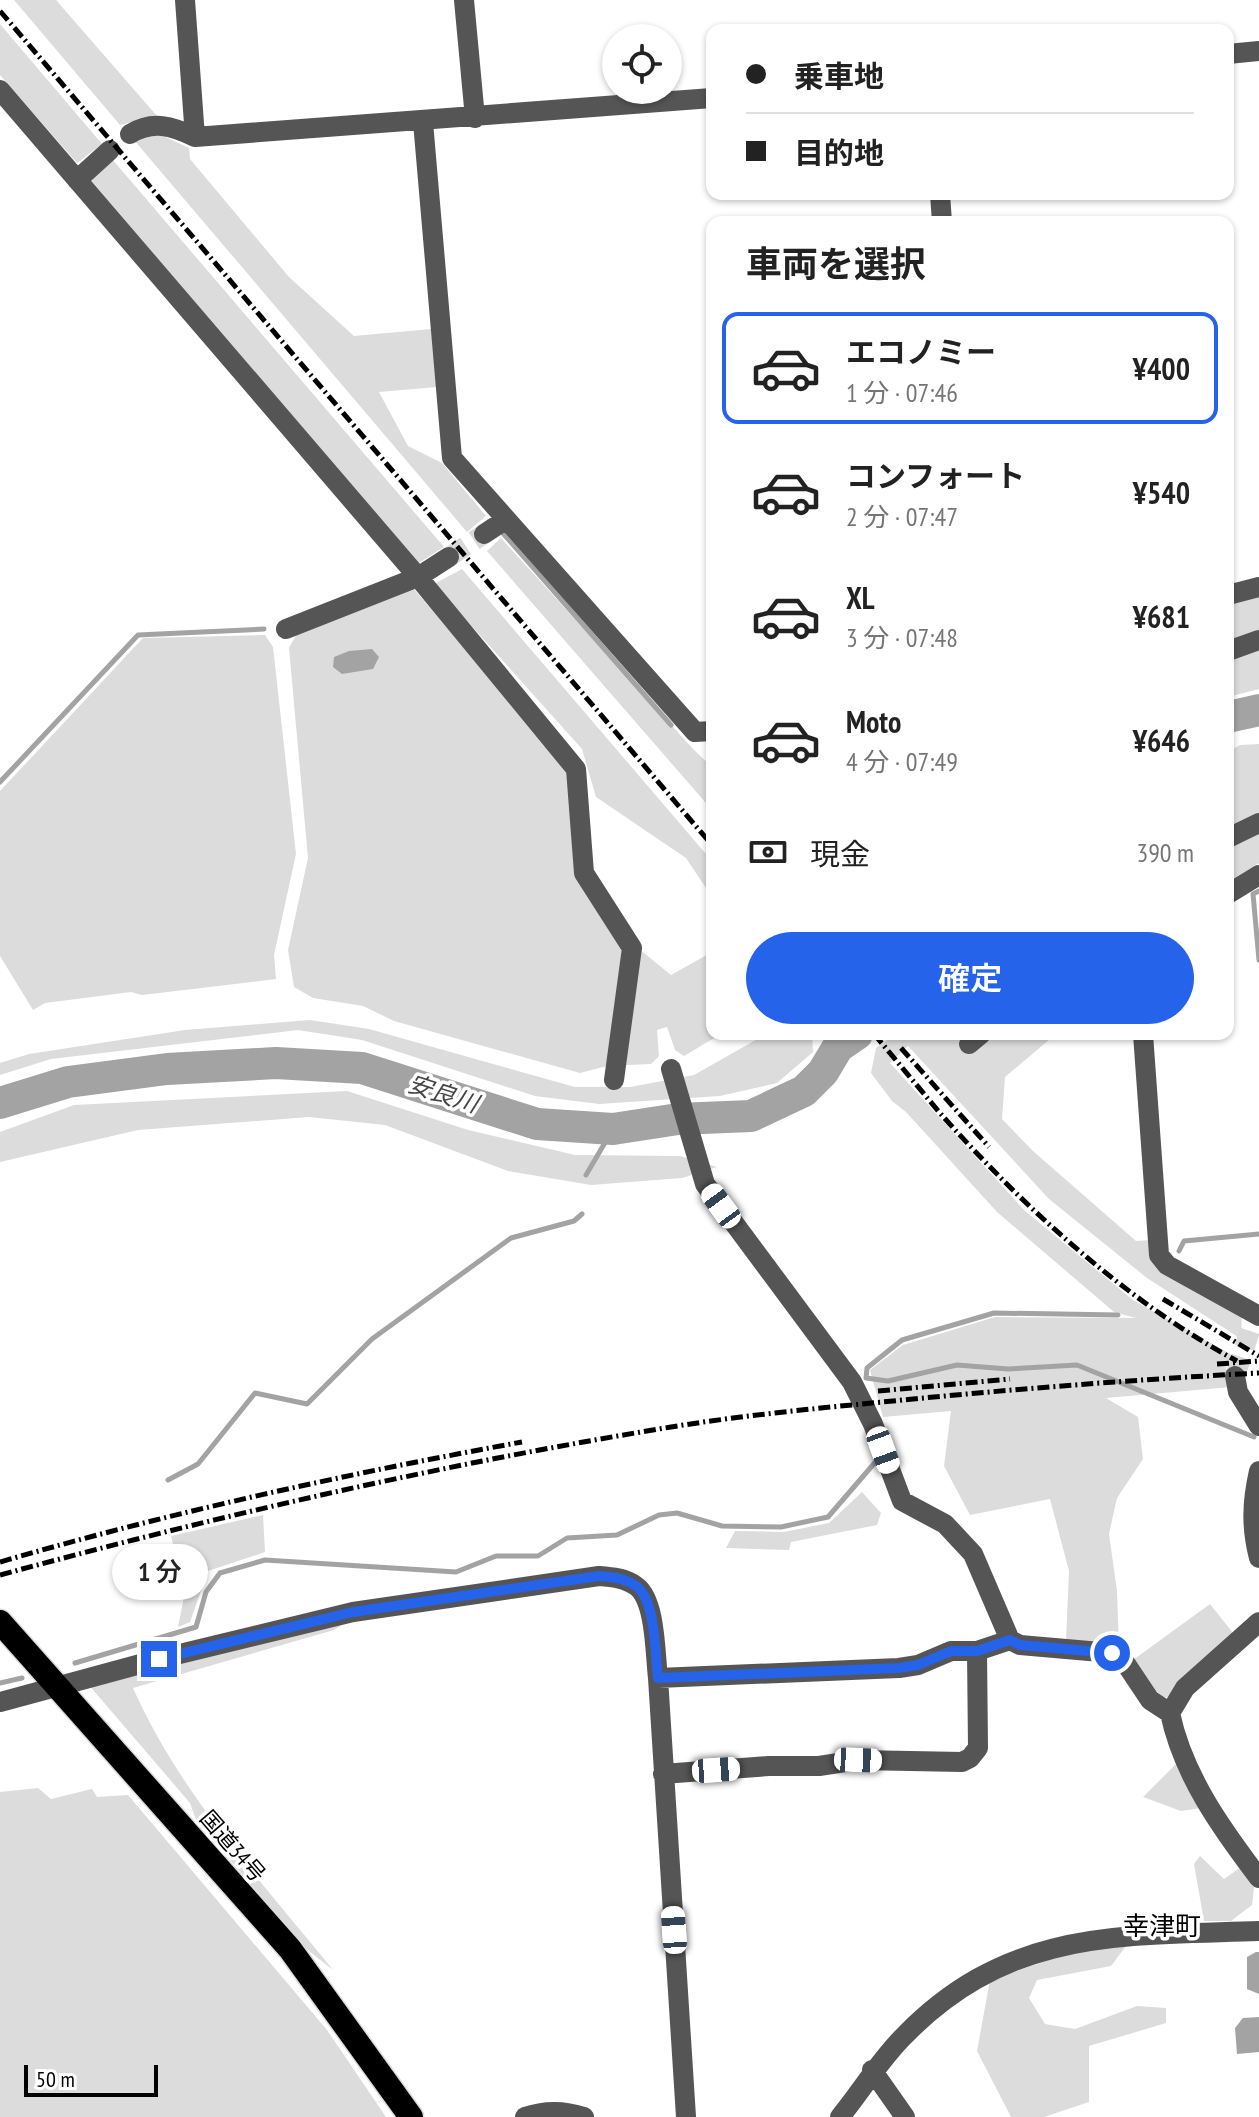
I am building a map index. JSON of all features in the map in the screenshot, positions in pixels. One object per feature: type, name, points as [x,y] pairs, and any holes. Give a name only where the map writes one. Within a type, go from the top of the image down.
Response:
[{"type":"highway","name":"国道34号","points":[[0,1622],[290,1949],[411,2117]]},
{"type":"street","points":[[185,0],[195,137]]},
{"type":"street","points":[[464,0],[475,118]]},
{"type":"street","points":[[1234,53],[1259,51]]},
{"type":"street","points":[[0,90],[418,577],[576,769],[584,873],[632,948],[614,1080]]},
{"type":"street","points":[[130,134],[143,126],[158,125],[177,128],[195,137],[706,99]]},
{"type":"street","points":[[423,122],[452,458],[695,732],[706,731]]},
{"type":"street","points":[[77,180],[110,150]]},
{"type":"street","points":[[484,534],[505,520]]},
{"type":"street","points":[[286,629],[418,577],[449,557]]},
{"type":"street","points":[[1234,593],[1259,587]]},
{"type":"street","points":[[1234,649],[1259,640]]},
{"type":"street","points":[[1234,835],[1259,823]]},
{"type":"street","points":[[1234,890],[1259,875]]},
{"type":"street","points":[[1143,1040],[1159,1255],[1167,1265],[1254,1320]]},
{"type":"street","points":[[672,1074],[705,1184],[852,1382],[873,1424],[902,1501],[945,1524],[973,1554],[1010,1640],[1020,1645],[1112,1653],[1122,1658],[1150,1700],[1170,1713],[1193,1779],[1216,1820],[1259,1878]]},
{"type":"street","points":[[1235,1376],[1238,1392],[1259,1426]]},
{"type":"street","points":[[1259,1471],[1252,1503],[1253,1533],[1259,1558]]},
{"type":"street","points":[[0,1702],[353,1612],[599,1576],[619,1578],[637,1587],[645,1597],[651,1619],[658,1678],[686,2117]]},
{"type":"street","points":[[1170,1713],[1185,1688],[1259,1622]]},
{"type":"street","points":[[658,1678],[899,1668],[918,1665],[951,1651],[977,1651],[1010,1640]]},
{"type":"street","points":[[663,1774],[769,1766],[819,1766],[858,1760],[962,1762],[978,1748],[977,1651]]},
{"type":"street","points":[[840,2117],[872,2070],[905,2034],[983,1974],[1072,1942],[1109,1937],[1259,1931]]},
{"type":"street","points":[[872,2070],[905,2117]]},
{"type":"street","points":[[525,2117],[543,2111],[584,2117]]},
{"type":"shaded area","points":[[14,0],[56,0],[157,116],[120,125]]},
{"type":"shaded area","points":[[0,24],[102,144],[77,163],[0,75]]},
{"type":"shaded area","points":[[155,132],[189,148],[190,159],[289,277],[354,336],[431,329],[437,387],[379,392],[408,446],[442,463],[486,516],[467,532],[134,140]]},
{"type":"shaded area","points":[[112,159],[444,547],[417,564],[90,179]]},
{"type":"shaded area","points":[[501,538],[706,761],[706,803],[487,551]]},
{"type":"shaded area","points":[[462,569],[706,854],[706,888],[686,858],[596,797],[582,749],[434,584]]},
{"type":"shaded area","points":[[411,586],[495,681],[569,773],[576,876],[629,951],[607,1066],[580,1073],[394,1021],[363,1006],[313,998],[294,987],[288,950],[308,858],[289,648],[299,630]]},
{"type":"shaded area","points":[[1259,593],[1259,689],[1234,695],[1234,599]]},
{"type":"shaded area","points":[[265,635],[273,647],[296,854],[274,955],[276,979],[142,995],[131,992],[45,1003],[33,1010],[0,956],[0,791],[143,638]]},
{"type":"shaded area","points":[[372,649],[379,657],[373,669],[342,674],[333,667],[334,657],[349,651]]},
{"type":"shaded area","points":[[1259,744],[1259,863],[1234,880],[1234,748]]},
{"type":"shaded area","points":[[639,949],[671,975],[706,955],[706,1040],[711,1040],[684,1056],[675,1050],[667,1027],[657,1030],[659,1056],[651,1064],[626,1065]]},
{"type":"shaded area","points":[[310,1020],[369,1029],[575,1087],[630,1087],[694,1075],[755,1040],[812,1040],[813,1052],[777,1083],[720,1096],[599,1104],[535,1096],[362,1040],[298,1030],[51,1059],[0,1075],[0,1063],[29,1054],[185,1030]]},
{"type":"shaded area","points":[[887,1040],[1049,1040],[1005,1077],[1002,1119],[1033,1151],[1136,1241],[1152,1240],[1242,1313],[1241,1339],[1147,1278],[1049,1199],[908,1046],[890,1063],[1025,1211],[1133,1300],[1232,1355],[1226,1368],[1231,1387],[1106,1398],[1138,1417],[1143,1459],[1117,1498],[1109,1534],[1117,1591],[1119,1648],[1066,1640],[1069,1571],[1050,1499],[970,1515],[944,1466],[951,1411],[883,1417],[870,1370],[903,1345],[995,1317],[1136,1318],[1114,1312],[997,1212],[906,1112],[892,1101],[871,1073],[876,1048]]},
{"type":"shaded area","points":[[347,1091],[468,1130],[575,1155],[680,1156],[717,1167],[682,1178],[591,1185],[508,1171],[385,1125],[309,1117],[138,1130],[0,1162],[0,1132],[74,1105]]},
{"type":"shaded area","points":[[862,1492],[881,1513],[877,1525],[791,1542],[789,1550],[726,1548],[735,1531],[784,1532],[829,1523]]},
{"type":"shaded area","points":[[263,1515],[265,1552],[208,1571],[190,1622],[178,1627],[185,1592],[171,1536]]},
{"type":"shaded area","points":[[1210,1604],[1233,1633],[1170,1697],[1156,1698],[1133,1660]]},
{"type":"shaded area","points":[[356,1616],[334,1630],[133,1688],[152,1727],[198,1800],[250,1870],[333,1970],[304,1947],[196,1820],[190,1803],[88,1684]]},
{"type":"shaded area","points":[[1178,1762],[1201,1808],[1181,1811],[1143,1797]]},
{"type":"shaded area","points":[[38,1788],[51,1799],[92,1789],[97,1797],[128,1795],[327,2030],[386,2117],[0,2117],[0,1792]]},
{"type":"shaded area","points":[[1200,1856],[1224,1879],[1241,1867],[1254,1887],[1252,1905],[1231,1921],[1204,1921],[1194,1864]]},
{"type":"shaded area","points":[[1126,1946],[1111,1966],[1037,1980],[1029,1998],[1045,2024],[1075,2029],[1137,2006],[1166,2008],[1166,2023],[1089,2046],[1089,2102],[1044,2117],[1011,2117],[977,2051],[990,1980],[1076,1951]]},
{"type":"shaded area","points":[[1259,1952],[1259,1994],[1247,1989],[1247,1957]]},
{"type":"shaded area","points":[[1259,2017],[1259,2052],[1237,2054],[1235,2028],[1243,2018]]},
{"type":"waterway","points":[[501,531],[671,725]]},
{"type":"waterway","points":[[0,782],[138,635],[264,629]]},
{"type":"waterway","name":"安良川","points":[[1234,716],[1259,710]]},
{"type":"waterway","points":[[1259,891],[1253,894],[1259,960]]},
{"type":"waterway","name":"安良川","points":[[0,1103],[68,1082],[167,1069],[276,1063],[362,1068],[537,1124],[613,1129],[678,1119],[751,1116],[804,1091],[823,1072],[838,1047],[848,1040]]},
{"type":"waterway","points":[[586,1175],[613,1129]]},
{"type":"waterway","points":[[168,1480],[198,1464],[255,1393],[307,1404],[372,1339],[511,1238],[574,1221],[582,1214]]},
{"type":"waterway","points":[[1179,1251],[1184,1241],[1259,1234]]},
{"type":"waterway","points":[[1118,1315],[994,1313],[902,1340],[867,1368],[866,1378],[888,1381],[957,1365],[1008,1369],[1077,1365],[1254,1437]]},
{"type":"waterway","points":[[75,1663],[196,1627],[206,1592],[220,1573],[265,1560],[456,1572],[496,1556],[538,1556],[567,1538],[617,1535],[659,1515],[677,1513],[722,1526],[781,1527],[828,1517],[878,1459],[876,1456]]},
{"type":"waterway","points":[[0,1683],[22,1678]]},
{"type":"tunnel","points":[[449,557],[484,534]]},
{"type":"tunnel","points":[[1235,1376],[1250,1331]]},
{"type":"railway","points":[[0,11],[706,838]]},
{"type":"railway","points":[[879,1040],[972,1148],[1041,1217],[1156,1311],[1237,1361]]},
{"type":"railway","points":[[901,1048],[989,1147]]},
{"type":"railway","points":[[1163,1299],[1259,1356]]},
{"type":"railway","points":[[1217,1364],[1259,1361]]},
{"type":"railway","points":[[0,1575],[333,1492],[501,1457],[671,1427],[956,1395],[1259,1373]]},
{"type":"railway","points":[[878,1391],[1010,1379]]},
{"type":"railway","points":[[0,1562],[260,1495],[522,1442]]},
{"type":"district","name":"幸津町","points":[[1162,1926]]},
{"type":"route","points":[[159,1659],[353,1612],[599,1576],[619,1578],[637,1587],[645,1597],[651,1619],[658,1678],[899,1668],[918,1665],[951,1651],[977,1651],[1010,1640],[1020,1645],[1112,1653]]}]
